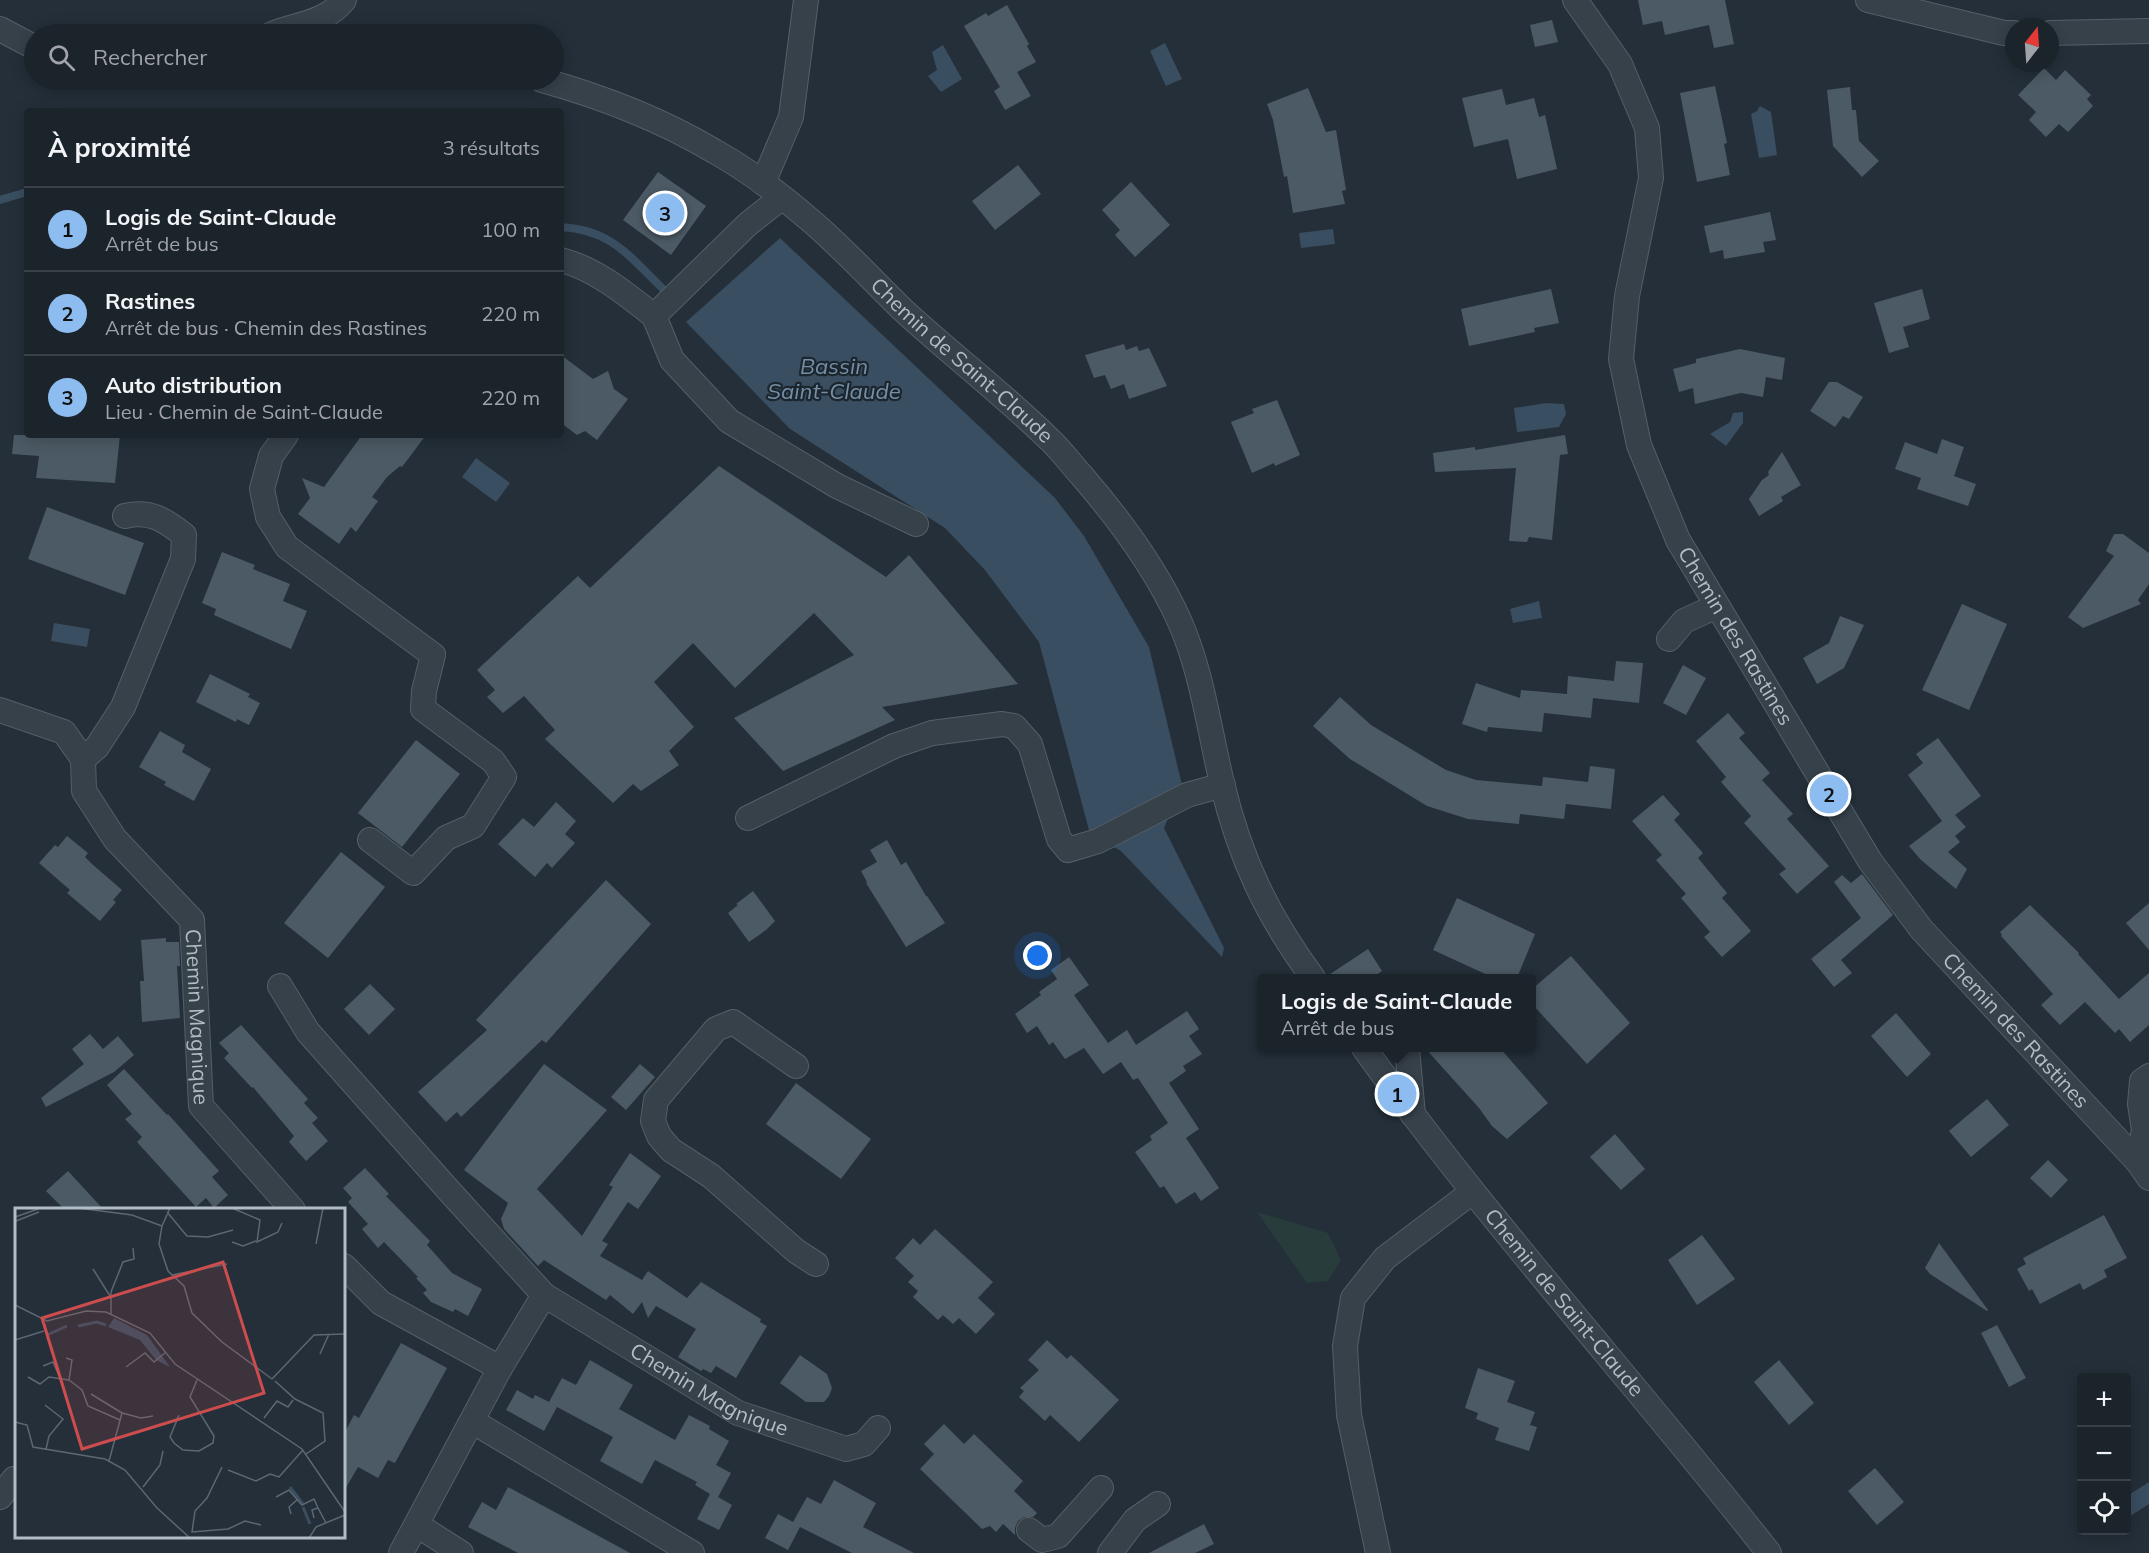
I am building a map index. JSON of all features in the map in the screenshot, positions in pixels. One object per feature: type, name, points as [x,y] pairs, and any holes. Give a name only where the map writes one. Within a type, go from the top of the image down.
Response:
[{"type":"street","points":[[305,24],[337,8],[344,0]]},
{"type":"street","points":[[654,316],[748,224],[772,190],[791,117],[806,0]]},
{"type":"street","name":"Chemin des Rastines","points":[[1575,0],[1620,64],[1647,128],[1651,178],[1628,296],[1621,359],[1639,445],[1678,540],[1870,861],[1922,930],[2143,1170]]},
{"type":"street","points":[[1868,0],[2005,33]]},
{"type":"street","points":[[0,29],[24,42]]},
{"type":"street","points":[[2059,33],[2149,32]]},
{"type":"street","name":"Chemin de Saint-Claude","points":[[564,86],[607,99],[656,119],[716,152],[811,220],[904,311],[1051,440],[1118,517],[1155,573],[1180,622],[1196,669],[1238,842],[1251,876],[1268,909],[1290,947],[1310,974]]},
{"type":"street","points":[[564,261],[577,264],[621,290],[654,316],[672,360],[729,422],[837,486],[916,524]]},
{"type":"street","points":[[284,438],[271,456],[262,489],[268,517],[287,547],[433,654],[424,691],[423,709],[493,761],[504,777],[473,826],[446,838],[413,873],[370,840]]},
{"type":"street","points":[[0,710],[64,732],[83,759],[97,747],[123,707],[183,559],[184,535],[163,519],[137,514],[125,516]]},
{"type":"street","points":[[1669,639],[1684,621],[1717,606]]},
{"type":"street","points":[[748,818],[894,746],[932,733],[1002,724],[1014,726],[1030,744],[1059,838],[1068,850],[1098,841],[1187,795],[1223,785]]},
{"type":"street","name":"Chemin Magnique","points":[[83,759],[84,791],[116,839],[192,920],[201,1106],[292,1208]]},
{"type":"street","name":"Chemin Magnique","points":[[280,986],[308,1032],[544,1295],[738,1413],[846,1449],[864,1444],[878,1428]]},
{"type":"street","points":[[796,1066],[733,1022],[716,1029],[656,1100],[653,1121],[659,1136],[671,1150],[711,1176],[796,1251],[816,1264]]},
{"type":"street","name":"Chemin de Saint-Claude","points":[[1368,1052],[1413,1117],[1472,1192],[1719,1489],[1769,1553]]},
{"type":"street","points":[[1407,1052],[1413,1117]]},
{"type":"street","points":[[2143,1170],[2144,1130],[2140,1104],[2142,1082],[2149,1076]]},
{"type":"street","points":[[1378,1553],[1349,1415],[1345,1346],[1353,1298],[1385,1258],[1472,1192]]},
{"type":"street","points":[[345,1267],[381,1303],[500,1368]]},
{"type":"street","points":[[401,1553],[500,1368],[544,1295]]},
{"type":"street","points":[[472,1421],[692,1553]]},
{"type":"street","points":[[1029,1530],[1042,1540],[1058,1536],[1101,1488]]},
{"type":"street","points":[[1110,1553],[1135,1520],[1158,1504]]},
{"type":"street","points":[[417,1525],[461,1553]]},
{"type":"green space","points":[[1257,1212],[1328,1233],[1341,1260],[1328,1281],[1307,1283]]},
{"type":"water","points":[[1165,43],[1182,79],[1166,86],[1150,51]]},
{"type":"water","points":[[943,45],[962,79],[941,92],[928,76],[937,70],[932,52]]},
{"type":"water","points":[[1760,106],[1771,112],[1777,155],[1759,158],[1751,114]]},
{"type":"water","points":[[1333,229],[1335,244],[1301,248],[1299,233]]},
{"type":"water","name":"Bassin Saint-Claude","points":[[780,238],[1055,498],[1084,536],[1149,647],[1182,785],[1164,828],[1224,948],[1222,957],[1121,851],[1090,834],[1039,642],[985,570],[945,528],[790,429],[686,322]]},
{"type":"water","points":[[1546,403],[1564,404],[1566,414],[1559,427],[1517,432],[1514,408]]},
{"type":"water","points":[[1743,412],[1743,423],[1726,446],[1710,434],[1730,422],[1733,413]]},
{"type":"water","points":[[476,458],[510,483],[496,502],[462,477]]},
{"type":"water","points":[[1539,601],[1542,618],[1513,623],[1510,609]]},
{"type":"water","points":[[54,623],[90,629],[87,647],[51,641]]},
{"type":"water","points":[[2149,1482],[2149,1504],[2131,1515],[2131,1493]]},
{"type":"building","points":[[1638,0],[1725,0],[1734,44],[1714,48],[1709,25],[1665,35],[1662,21],[1643,25]]},
{"type":"building","points":[[1007,5],[1029,44],[1027,46],[1036,62],[1017,72],[1031,96],[1005,110],[994,91],[1000,87],[964,26],[986,13],[988,16]]},
{"type":"building","points":[[1552,20],[1558,42],[1535,47],[1530,25]]},
{"type":"building","points":[[2065,70],[2091,95],[2087,99],[2093,106],[2068,132],[2059,124],[2046,137],[2029,120],[2036,112],[2018,95],[2040,72],[2048,72],[2056,80]]},
{"type":"building","points":[[1715,86],[1727,143],[1724,144],[1730,175],[1697,182],[1680,93]]},
{"type":"building","points":[[1850,87],[1852,110],[1856,110],[1859,141],[1879,161],[1862,177],[1833,146],[1827,90]]},
{"type":"building","points":[[1308,88],[1326,132],[1336,130],[1346,190],[1342,191],[1345,204],[1293,213],[1287,176],[1284,177],[1273,120],[1267,104]]},
{"type":"building","points":[[1502,89],[1506,105],[1534,98],[1539,117],[1545,115],[1557,169],[1517,179],[1508,139],[1474,147],[1462,98]]},
{"type":"building","points":[[1018,165],[1041,194],[995,230],[972,201]]},
{"type":"building","points":[[658,172],[706,206],[671,255],[623,220]]},
{"type":"building","points":[[1131,182],[1170,225],[1135,257],[1115,235],[1120,230],[1102,210]]},
{"type":"building","points":[[1770,212],[1776,240],[1763,242],[1765,252],[1724,259],[1723,250],[1710,253],[1704,226]]},
{"type":"building","points":[[1551,289],[1559,323],[1534,328],[1535,332],[1469,346],[1461,309]]},
{"type":"building","points":[[1922,289],[1930,319],[1903,327],[1909,347],[1889,353],[1874,303]]},
{"type":"building","points":[[1124,344],[1126,350],[1137,346],[1139,351],[1149,348],[1167,386],[1129,399],[1124,384],[1111,389],[1105,375],[1094,378],[1085,355]]},
{"type":"building","points":[[1740,349],[1785,358],[1782,380],[1766,377],[1763,397],[1741,393],[1695,404],[1693,388],[1679,392],[1673,369],[1696,363],[1696,359]]},
{"type":"building","points":[[564,357],[593,379],[608,371],[614,389],[628,399],[597,440],[585,431],[577,435],[564,425]]},
{"type":"building","points":[[1829,382],[1837,382],[1863,397],[1849,419],[1843,416],[1835,427],[1810,411]]},
{"type":"building","points":[[1277,400],[1300,455],[1252,473],[1231,422],[1254,413],[1252,409]]},
{"type":"building","points":[[14,435],[24,435],[24,438],[120,438],[115,483],[36,478],[39,456],[12,454]]},
{"type":"building","points":[[1565,435],[1568,454],[1560,455],[1552,540],[1529,537],[1527,542],[1509,541],[1516,468],[1435,472],[1433,453],[1475,447],[1475,450]]},
{"type":"building","points":[[360,438],[424,438],[402,467],[400,466],[387,477],[372,497],[378,501],[356,532],[351,527],[339,544],[298,514],[310,498],[302,478],[324,487]]},
{"type":"building","points":[[1942,439],[1964,447],[1954,476],[1976,484],[1968,506],[1917,489],[1921,478],[1895,469],[1905,442],[1937,454]]},
{"type":"building","points":[[1782,452],[1801,485],[1781,497],[1783,501],[1759,516],[1749,499],[1762,480],[1769,475],[1768,472]]},
{"type":"building","points":[[719,466],[886,577],[909,555],[1018,684],[882,707],[895,720],[783,771],[734,718],[854,655],[814,613],[735,688],[693,643],[654,682],[694,727],[669,751],[679,765],[641,791],[633,784],[613,803],[545,739],[555,730],[524,696],[503,713],[487,697],[495,690],[477,670],[578,576],[590,588]]},
{"type":"building","points":[[47,507],[144,543],[125,595],[28,559]]},
{"type":"building","points":[[2114,534],[2123,534],[2149,553],[2149,584],[2138,600],[2141,604],[2083,628],[2068,617],[2114,556],[2106,551]]},
{"type":"building","points":[[222,552],[255,565],[253,569],[290,584],[283,601],[307,611],[291,649],[214,615],[216,609],[202,603]]},
{"type":"building","points":[[1962,604],[2007,624],[1969,710],[1922,690]]},
{"type":"building","points":[[1840,616],[1864,625],[1844,668],[1817,684],[1803,658],[1829,643]]},
{"type":"building","points":[[1616,661],[1643,663],[1639,703],[1593,698],[1591,718],[1544,713],[1542,732],[1488,727],[1487,732],[1462,724],[1476,683],[1520,698],[1521,690],[1567,694],[1568,676],[1614,681]]},
{"type":"building","points":[[1683,665],[1706,678],[1686,715],[1663,703]]},
{"type":"building","points":[[210,674],[250,694],[248,697],[260,703],[249,725],[237,719],[236,722],[196,702]]},
{"type":"building","points":[[1340,697],[1371,725],[1446,770],[1476,780],[1542,786],[1543,777],[1588,782],[1590,766],[1615,769],[1611,809],[1566,804],[1564,819],[1520,814],[1519,824],[1468,819],[1427,806],[1350,759],[1313,726]]},
{"type":"building","points":[[1728,713],[1745,733],[1739,738],[1770,773],[1762,780],[1793,814],[1787,819],[1829,866],[1797,894],[1779,874],[1786,869],[1744,823],[1751,816],[1721,782],[1726,777],[1696,741]]},
{"type":"building","points":[[160,731],[185,745],[182,752],[211,769],[194,801],[164,785],[166,782],[139,767]]},
{"type":"building","points":[[1938,738],[1981,796],[1955,815],[1966,827],[1955,836],[1960,842],[1948,852],[1967,869],[1956,889],[1921,860],[1909,846],[1942,821],[1908,775],[1923,763],[1916,754]]},
{"type":"building","points":[[416,740],[460,774],[402,847],[358,813]]},
{"type":"building","points":[[1663,795],[1680,814],[1674,820],[1703,853],[1698,858],[1727,893],[1722,898],[1751,931],[1722,957],[1704,937],[1710,932],[1681,898],[1686,894],[1656,860],[1662,855],[1632,821]]},
{"type":"building","points":[[556,802],[576,821],[565,834],[575,843],[552,868],[547,863],[535,877],[498,844],[523,818],[534,827]]},
{"type":"building","points":[[67,836],[88,853],[85,857],[122,890],[113,900],[116,902],[100,921],[67,893],[70,890],[39,863],[55,845],[58,847]]},
{"type":"building","points":[[887,840],[901,865],[906,862],[945,923],[906,947],[866,883],[861,871],[877,862],[870,850]]},
{"type":"building","points":[[341,852],[385,887],[328,958],[284,923]]},
{"type":"building","points":[[1862,874],[1893,915],[1841,960],[1852,973],[1834,987],[1811,959],[1861,918],[1834,882],[1842,875],[1851,883]]},
{"type":"building","points":[[606,880],[651,924],[546,1043],[542,1040],[461,1117],[457,1112],[446,1122],[418,1092],[487,1030],[476,1020]]},
{"type":"building","points":[[753,891],[775,921],[749,942],[728,913]]},
{"type":"building","points":[[1457,898],[1535,934],[1519,974],[1485,974],[1433,950]]},
{"type":"building","points":[[2149,903],[2149,950],[2126,923]]},
{"type":"building","points":[[2030,905],[2079,953],[2119,999],[2149,973],[2149,1025],[2130,1042],[2119,1029],[2115,1033],[2085,1002],[2060,1025],[2041,1005],[2053,994],[2001,936],[2000,932]]},
{"type":"building","points":[[166,938],[166,942],[179,942],[180,966],[177,966],[180,1018],[142,1022],[140,981],[144,981],[141,940]]},
{"type":"building","points":[[1368,949],[1382,971],[1378,974],[1330,974]]},
{"type":"building","points":[[1571,956],[1630,1023],[1587,1064],[1536,1008],[1536,986]]},
{"type":"building","points":[[1069,957],[1089,985],[1074,995],[1108,1043],[1127,1030],[1136,1045],[1187,1011],[1199,1029],[1189,1036],[1202,1054],[1183,1066],[1186,1071],[1169,1083],[1199,1129],[1186,1138],[1219,1188],[1201,1201],[1195,1192],[1176,1204],[1164,1186],[1160,1188],[1135,1152],[1152,1140],[1150,1136],[1168,1123],[1138,1078],[1133,1080],[1121,1062],[1103,1074],[1084,1048],[1065,1059],[1053,1042],[1049,1045],[1037,1026],[1027,1033],[1015,1014],[1041,995],[1039,992],[1057,979],[1051,970]]},
{"type":"building","points":[[370,984],[395,1009],[369,1035],[344,1009]]},
{"type":"building","points":[[1896,1013],[1931,1054],[1907,1077],[1871,1036]]},
{"type":"building","points":[[241,1025],[308,1099],[304,1103],[318,1118],[312,1123],[328,1141],[306,1161],[289,1142],[294,1136],[253,1087],[224,1058],[229,1053],[219,1043]]},
{"type":"building","points":[[90,1034],[103,1049],[118,1036],[134,1055],[114,1072],[46,1107],[41,1098],[84,1064],[72,1049]]},
{"type":"building","points":[[1429,1052],[1503,1052],[1548,1103],[1507,1139],[1492,1126],[1479,1108]]},
{"type":"building","points":[[544,1064],[607,1110],[537,1189],[582,1236],[613,1187],[609,1185],[630,1153],[661,1176],[638,1209],[628,1202],[602,1241],[608,1244],[600,1256],[642,1280],[648,1271],[687,1298],[701,1282],[761,1319],[760,1322],[767,1326],[736,1378],[716,1366],[711,1373],[703,1369],[701,1371],[678,1357],[696,1329],[656,1306],[648,1318],[642,1302],[633,1314],[610,1295],[606,1300],[544,1260],[538,1266],[504,1229],[501,1219],[508,1203],[464,1170]]},
{"type":"building","points":[[640,1064],[655,1077],[626,1110],[611,1097]]},
{"type":"building","points":[[124,1069],[219,1171],[212,1177],[228,1195],[214,1208],[206,1198],[196,1207],[137,1142],[142,1137],[125,1119],[132,1114],[107,1085]]},
{"type":"building","points":[[796,1083],[871,1139],[841,1179],[766,1124]]},
{"type":"building","points":[[1987,1099],[2009,1125],[1971,1157],[1949,1131]]},
{"type":"building","points":[[1615,1134],[1645,1169],[1621,1190],[1590,1157]]},
{"type":"building","points":[[2048,1160],[2068,1180],[2051,1198],[2030,1178]]},
{"type":"building","points":[[365,1168],[389,1194],[386,1196],[430,1241],[427,1245],[452,1273],[482,1289],[468,1316],[455,1309],[453,1312],[431,1302],[423,1293],[427,1290],[416,1278],[418,1277],[384,1242],[378,1248],[362,1229],[368,1224],[348,1202],[352,1198],[343,1188]]},
{"type":"building","points":[[68,1171],[102,1208],[63,1208],[46,1191]]},
{"type":"building","points":[[2104,1215],[2127,1258],[2104,1270],[2107,1277],[2083,1290],[2080,1283],[2040,1304],[2032,1289],[2029,1291],[2017,1269],[2026,1264],[2023,1258]]},
{"type":"building","points":[[935,1229],[993,1282],[978,1298],[995,1314],[976,1334],[959,1318],[953,1324],[943,1315],[938,1320],[913,1297],[918,1291],[908,1282],[914,1276],[895,1258],[913,1238],[920,1245]]},
{"type":"building","points":[[1702,1235],[1735,1279],[1697,1305],[1668,1260]]},
{"type":"building","points":[[1939,1243],[1987,1311],[1930,1274],[1925,1268]]},
{"type":"building","points":[[1997,1325],[2026,1378],[2009,1387],[1981,1333]]},
{"type":"building","points":[[1047,1340],[1067,1359],[1071,1355],[1119,1400],[1079,1442],[1050,1415],[1045,1421],[1019,1397],[1024,1391],[1020,1388],[1039,1370],[1028,1360]]},
{"type":"building","points":[[401,1343],[447,1368],[395,1463],[388,1460],[378,1478],[358,1467],[345,1489],[345,1432],[354,1415],[359,1418]]},
{"type":"building","points":[[800,1355],[827,1374],[832,1388],[824,1402],[806,1402],[780,1383]]},
{"type":"building","points":[[590,1360],[633,1385],[619,1409],[675,1440],[689,1415],[710,1426],[709,1429],[729,1441],[716,1465],[731,1473],[718,1497],[732,1505],[719,1530],[697,1519],[710,1494],[695,1485],[697,1482],[655,1460],[642,1484],[600,1461],[613,1437],[557,1407],[544,1431],[506,1410],[517,1390],[533,1399],[535,1395],[549,1402],[562,1378],[576,1385]]},
{"type":"building","points":[[1779,1360],[1814,1403],[1789,1425],[1754,1382]]},
{"type":"building","points":[[1478,1368],[1515,1381],[1507,1402],[1535,1412],[1530,1425],[1537,1427],[1529,1451],[1495,1440],[1499,1428],[1476,1419],[1478,1413],[1465,1408]]},
{"type":"building","points":[[944,1424],[964,1444],[974,1434],[1023,1481],[1014,1491],[1037,1513],[1033,1517],[1024,1517],[1018,1521],[1015,1535],[1003,1524],[996,1532],[990,1526],[982,1529],[920,1469],[934,1454],[924,1444]]},
{"type":"building","points":[[1875,1468],[1904,1502],[1877,1525],[1848,1491]]},
{"type":"building","points":[[834,1480],[876,1503],[863,1527],[914,1553],[852,1553],[800,1527],[788,1550],[765,1538],[778,1514],[793,1522],[807,1497],[821,1504]]},
{"type":"building","points":[[508,1487],[630,1553],[518,1553],[468,1527],[482,1502],[496,1510]]},
{"type":"building","points":[[1204,1524],[1214,1544],[1195,1553],[1149,1553]]},
{"type":"waterway","points":[[0,200],[24,193]]},
{"type":"waterway","points":[[564,227],[594,233],[607,239],[629,256],[663,289]]},
{"type":"place","name":"Auto distribution","points":[[665,213]]},
{"type":"place","name":"Rastines","points":[[1829,794]]},
{"type":"place","name":"Logis de Saint-Claude","points":[[1397,1094]]}]
